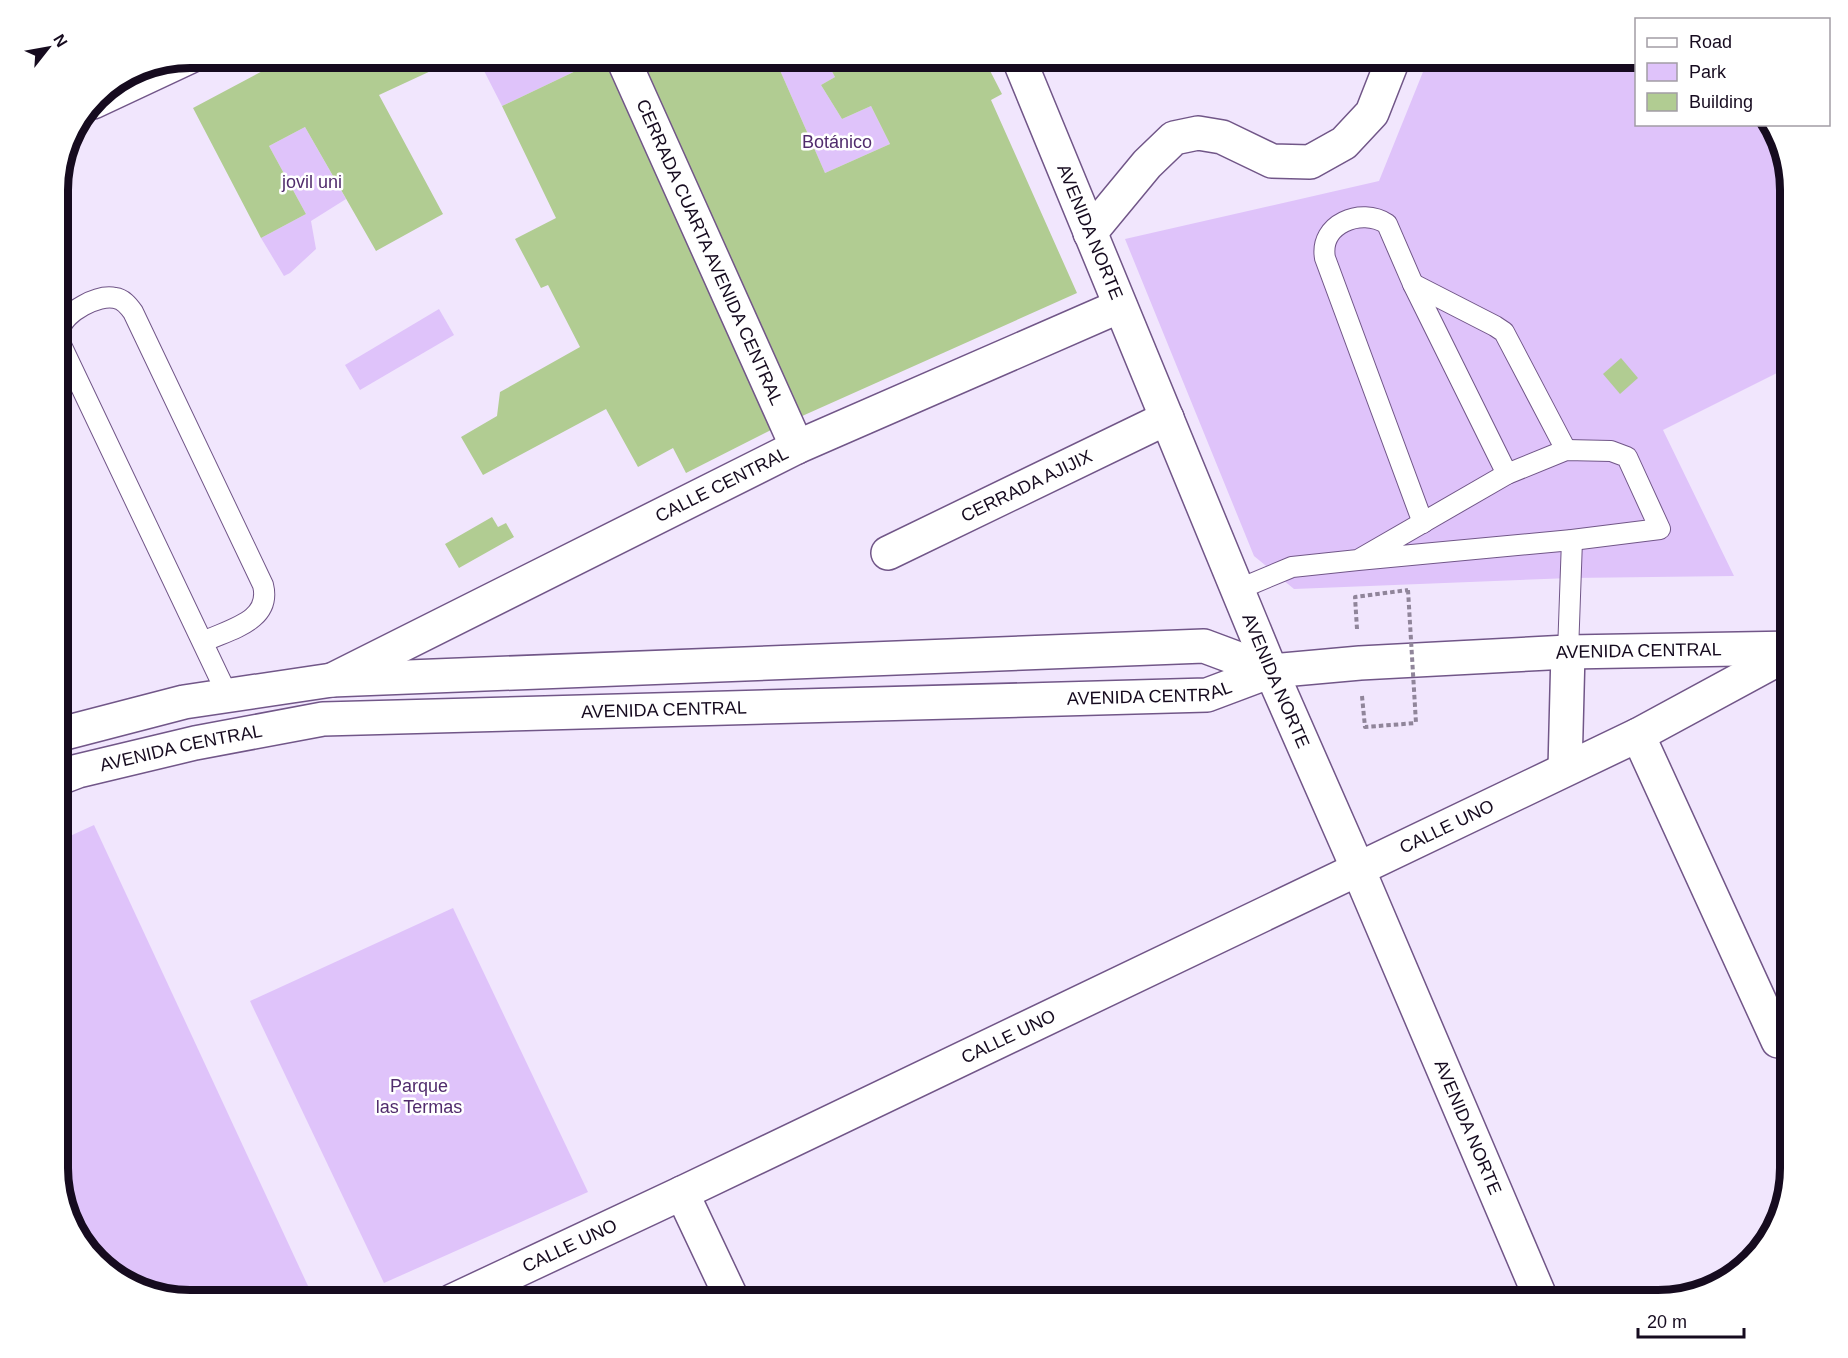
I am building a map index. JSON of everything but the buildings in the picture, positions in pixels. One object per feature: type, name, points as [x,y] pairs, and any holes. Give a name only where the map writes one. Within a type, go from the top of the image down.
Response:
[{"type":"street","name":"CERRADA CUARTA AVENIDA CENTRAL","points":[[627,68],[796,447]]},
{"type":"street","name":"AVENIDA NORTE","points":[[1022,68],[1271,671],[1359,869],[1537,1290]]},
{"type":"street","points":[[1090,233],[1147,164],[1174,138],[1198,133],[1222,137],[1272,161],[1310,162],[1344,143],[1372,113],[1390,68]]},
{"type":"street","points":[[121,89],[156,73]]},
{"type":"street","name":"CALLE CENTRAL","points":[[332,680],[796,447],[1120,306]]},
{"type":"street","name":"CERRADA AJIJIX","points":[[888,553],[1167,418]]},
{"type":"street","name":"AVENIDA CENTRAL","points":[[68,732],[184,702],[332,680],[1204,646],[1271,671]]},
{"type":"street","name":"AVENIDA CENTRAL","points":[[68,775],[195,743],[323,719],[1207,695],[1271,671],[1360,663],[1568,652],[1780,650]]},
{"type":"street","points":[[1565,769],[1568,652]]},
{"type":"street","name":"CALLE UNO","points":[[475,1290],[1638,735],[1780,656]]},
{"type":"street","points":[[1638,735],[1778,1041]]},
{"type":"street","points":[[682,1193],[728,1290]]},
{"type":"lane","points":[[1422,523],[1325,258],[1323,249],[1332,230],[1368,216],[1378,218],[1387,224],[1413,284],[1507,474]]},
{"type":"lane","points":[[1413,284],[1504,332],[1566,450]]},
{"type":"lane","points":[[68,316],[96,300],[107,297],[117,298],[126,303],[133,312],[263,585],[264,605],[258,614],[204,642]]},
{"type":"lane","points":[[68,359],[228,696]]},
{"type":"lane","points":[[1238,590],[1292,567],[1572,540],[1660,529],[1627,457],[1611,451],[1566,450],[1507,474],[1358,560]]},
{"type":"lane","points":[[1568,652],[1572,540]]},
{"type":"path","points":[[1355,597],[1408,590],[1416,723],[1365,728]]},
{"type":"green space","points":[[483,68],[582,68],[502,106]]},
{"type":"green space","points":[[611,68],[642,68],[791,421]]},
{"type":"green space","name":"Botánico","points":[[779,68],[830,68],[835,77],[821,85],[842,119],[871,106],[890,144],[825,173]]},
{"type":"green space","points":[[1425,68],[1635,68],[1635,126],[1762,126],[1774,150],[1780,182],[1780,372],[1663,430],[1734,576],[1571,578],[1294,589],[1254,556],[1125,239],[1379,181]]},
{"type":"green space","name":"jovil uni","points":[[305,127],[346,199],[311,221],[316,249],[284,276],[261,238],[306,214],[269,146]]},
{"type":"green space","points":[[439,309],[454,335],[360,390],[345,365]]},
{"type":"green space","points":[[94,825],[310,1290],[190,1290],[150,1284],[122,1270],[103,1255],[80,1222],[72,1200],[68,1176],[68,837]]},
{"type":"green space","name":"Parque las Termas","points":[[453,908],[588,1192],[384,1283],[250,1001]]}]
